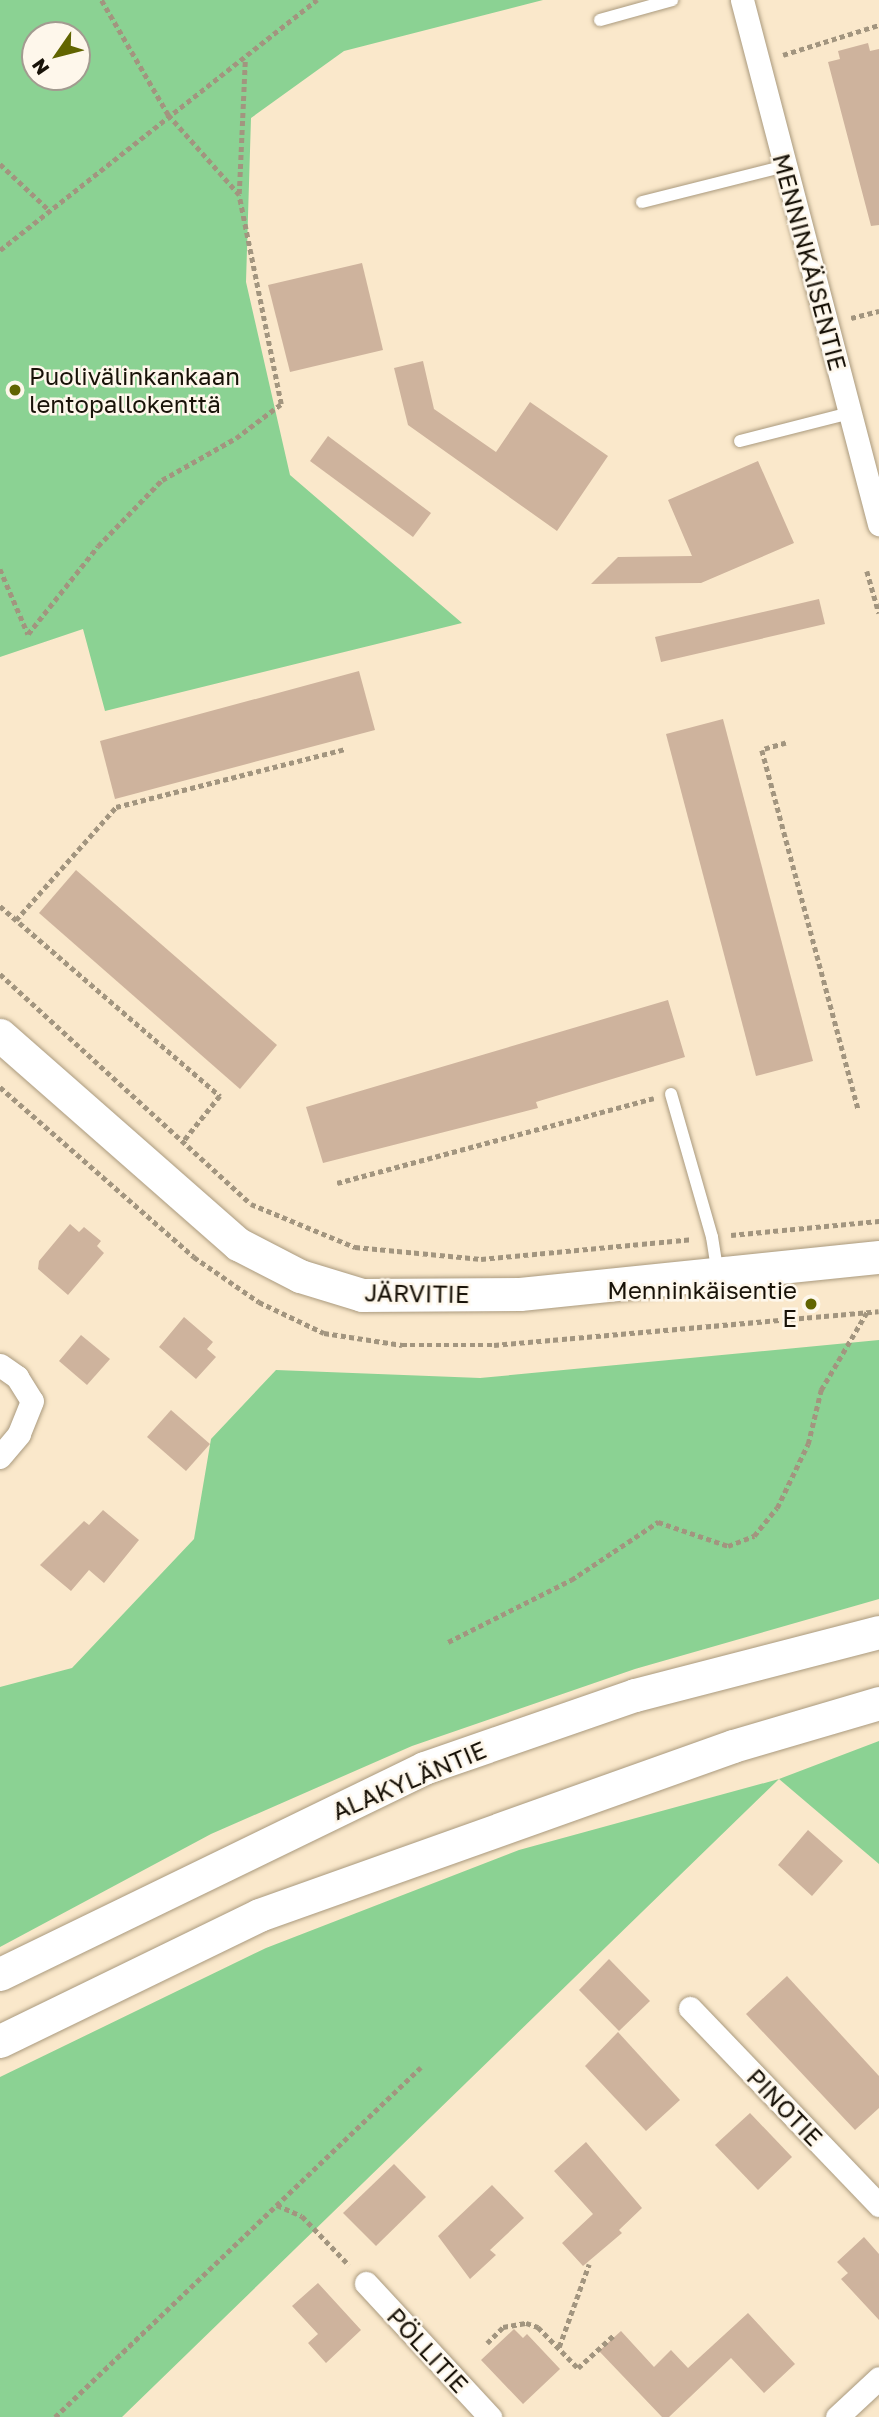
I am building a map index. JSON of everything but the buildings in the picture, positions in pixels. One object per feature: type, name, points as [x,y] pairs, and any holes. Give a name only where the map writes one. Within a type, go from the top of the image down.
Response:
[{"type":"main road","name":"JÄRVITIE","points":[[0,1035],[238,1244],[300,1276],[375,1295],[520,1294],[879,1257]]},
{"type":"main road","name":"ALAKYLÄNTIE","points":[[0,1974],[424,1768],[635,1695],[879,1632]]},
{"type":"main road","points":[[0,2040],[259,1915],[733,1746],[879,1703]]},
{"type":"street","name":"MENNINKÄISENTIE","points":[[742,0],[879,524]]},
{"type":"street","points":[[0,1365],[17,1377],[32,1401],[19,1434],[0,1457]]},
{"type":"street","name":"PINOTIE","points":[[690,2008],[879,2205]]},
{"type":"street","name":"PÖLLITIE","points":[[366,2283],[490,2417]]},
{"type":"street","points":[[838,2417],[879,2378]]},
{"type":"lane","points":[[600,20],[672,0]]},
{"type":"lane","points":[[642,202],[785,166]]},
{"type":"lane","points":[[740,441],[850,413]]},
{"type":"lane","points":[[671,1094],[712,1237],[718,1274]]},
{"type":"path","points":[[101,0],[168,115],[239,195]]},
{"type":"path","points":[[0,250],[317,0]]},
{"type":"path","points":[[776,57],[879,26]]},
{"type":"path","points":[[0,569],[28,634],[98,546],[162,480],[236,438],[281,404],[239,195],[245,59]]},
{"type":"path","points":[[0,164],[49,211]]},
{"type":"path","points":[[867,571],[879,613]]},
{"type":"path","points":[[786,743],[762,750],[858,1109]]},
{"type":"path","points":[[16,920],[116,807],[345,749]]},
{"type":"path","points":[[0,906],[220,1097],[183,1142]]},
{"type":"path","points":[[0,974],[251,1204],[355,1248],[481,1259],[879,1222]]},
{"type":"path","points":[[337,1183],[671,1094]]},
{"type":"path","points":[[448,1642],[571,1580],[658,1522],[728,1546],[754,1536],[777,1508],[808,1444],[821,1390],[868,1312]]},
{"type":"path","points":[[55,2417],[421,2067]]},
{"type":"path","points":[[278,2205],[302,2216],[366,2283]]},
{"type":"path","points":[[559,2347],[589,2263]]},
{"type":"path","points":[[487,2343],[515,2322],[538,2327],[578,2368],[615,2334]]},
{"type":"green space","points":[[0,0],[543,0],[344,51],[251,118],[246,282],[290,475],[462,623],[105,711],[83,629],[0,657]]},
{"type":"green space","points":[[879,1340],[879,1599],[635,1669],[412,1746],[211,1834],[0,1947],[0,1687],[72,1668],[194,1539],[211,1439],[276,1370],[480,1378]]},
{"type":"green space","points":[[879,1741],[879,1864],[779,1779]]},
{"type":"green space","points":[[779,1779],[122,2417],[0,2417],[0,2077],[266,1948],[519,1850]]},
{"type":"place","name":"Puolivälinkankaan lentopallokenttä","points":[[15,390]]},
{"type":"place","name":"Menninkäisentie E","points":[[811,1304]]}]
